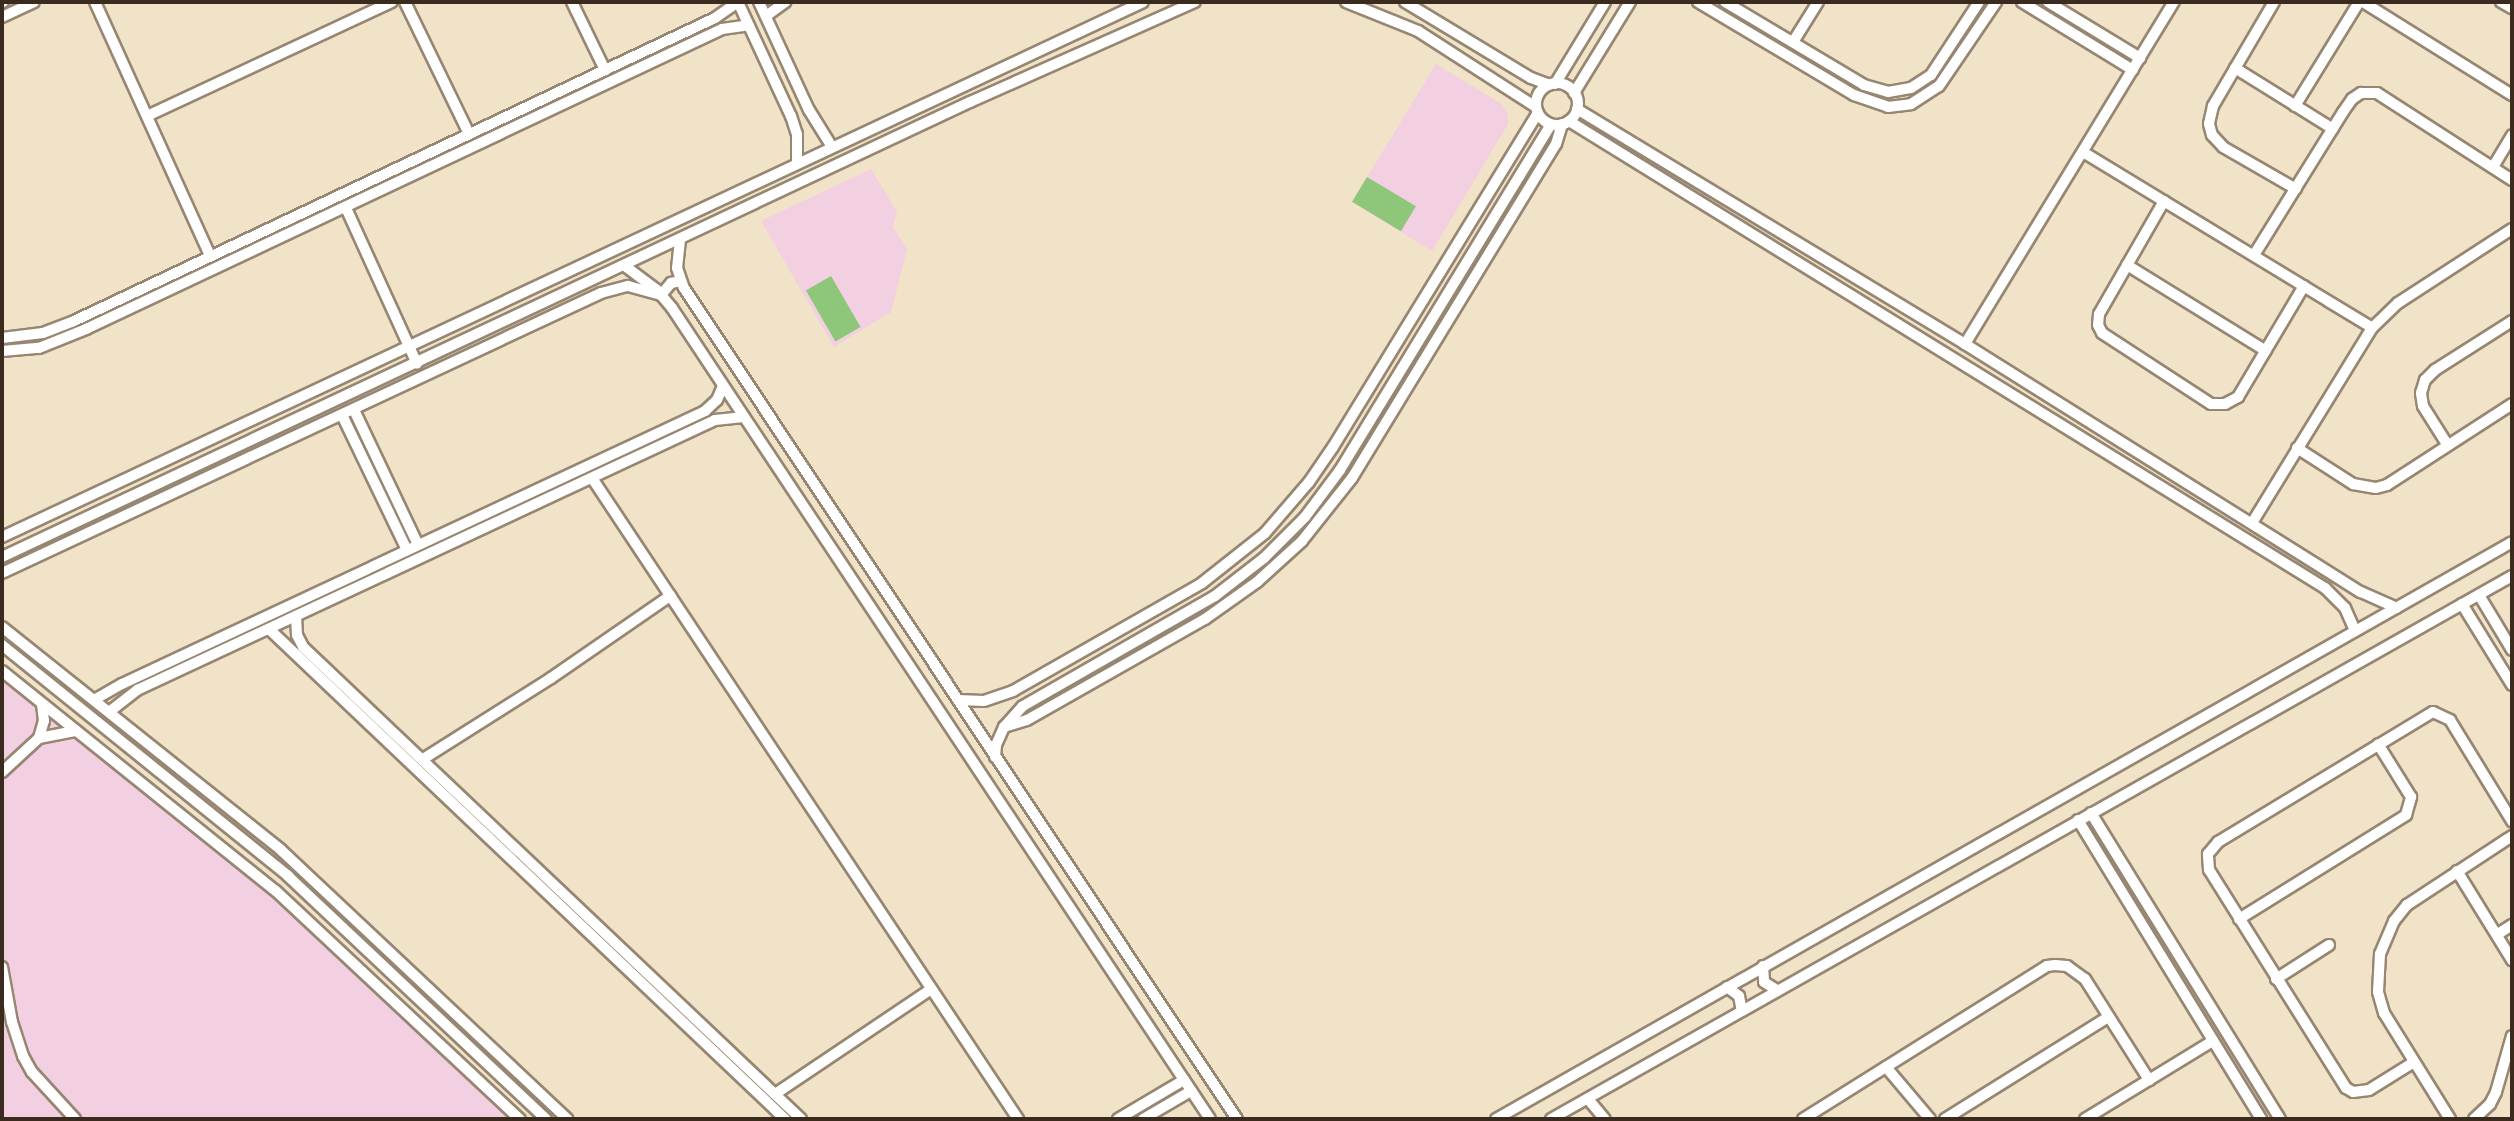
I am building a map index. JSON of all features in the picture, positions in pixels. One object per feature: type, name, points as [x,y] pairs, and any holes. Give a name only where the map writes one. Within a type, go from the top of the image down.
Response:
[{"type":"street","points":[[2,17],[34,2]]},
{"type":"street","points":[[95,2],[210,256]]},
{"type":"street","points":[[147,116],[392,2]]},
{"type":"street","points":[[405,2],[464,137],[465,153]]},
{"type":"street","points":[[572,2],[605,70]]},
{"type":"street","points":[[2,338],[43,333],[104,307],[715,18],[738,2],[788,107],[797,134],[797,163]]},
{"type":"street","points":[[760,2],[804,99],[832,147]]},
{"type":"street","points":[[766,16],[785,2]]},
{"type":"street","points":[[2,537],[1143,2]]},
{"type":"street","points":[[2,557],[970,102],[1195,2]]},
{"type":"street","points":[[1346,2],[1418,31],[1481,69],[1537,110],[1889,318],[2332,592],[2345,608],[2355,630]]},
{"type":"street","points":[[1405,2],[1531,78],[1566,86],[1574,93],[1577,108],[1965,344],[2361,592],[2397,608]]},
{"type":"street","points":[[958,701],[992,699],[1013,691],[1202,583],[1243,553],[1278,519],[1333,447],[1514,151],[1537,110],[1539,93],[1553,84],[1605,2]]},
{"type":"street","points":[[1574,93],[1630,2]]},
{"type":"street","points":[[1699,2],[1814,72],[1876,105],[1911,104],[1931,93],[1947,78],[1996,2]]},
{"type":"street","points":[[1725,2],[1872,89],[1888,92],[1911,88],[1936,69],[1979,2]]},
{"type":"street","points":[[1793,42],[1818,2]]},
{"type":"street","points":[[2022,2],[2133,70]]},
{"type":"street","points":[[2048,2],[2140,58]]},
{"type":"street","points":[[1965,344],[2174,2]]},
{"type":"street","points":[[2274,2],[2210,112],[2212,135],[2223,147],[2295,189]]},
{"type":"street","points":[[2295,106],[2361,2],[2512,95]]},
{"type":"street","points":[[2501,2],[2512,8]]},
{"type":"street","points":[[2,351],[39,348],[108,319],[465,153],[722,29],[749,24]]},
{"type":"street","points":[[2088,43],[2095,31]]},
{"type":"street","points":[[1580,44],[1597,54]]},
{"type":"street","points":[[1481,69],[1491,52]]},
{"type":"street","points":[[1814,72],[1822,60]]},
{"type":"street","points":[[2235,68],[2333,129]]},
{"type":"street","points":[[963,85],[970,102]]},
{"type":"street","points":[[2254,255],[2352,99],[2372,92],[2512,180]]},
{"type":"street","points":[[788,107],[804,99]]},
{"type":"street","points":[[995,757],[996,745],[1004,727],[1023,706],[1215,596],[1264,558],[1292,531],[1340,470],[1530,160],[1577,108]]},
{"type":"street","points":[[1004,727],[1027,720],[1205,619],[1257,582],[1302,541],[1334,502],[1362,461],[1556,144],[1561,123]]},
{"type":"street","points":[[2493,167],[2512,135]]},
{"type":"street","points":[[1514,151],[1530,160]]},
{"type":"street","points":[[2083,152],[2372,328]]},
{"type":"street","points":[[730,195],[739,212]]},
{"type":"street","points":[[331,199],[341,210],[417,364]]},
{"type":"street","points":[[2164,201],[2099,314],[2099,329],[2211,404],[2225,404],[2238,397],[2304,286]]},
{"type":"street","points":[[2252,523],[2372,328],[2398,303],[2512,229]]},
{"type":"street","points":[[680,240],[677,259],[681,281],[1237,1119]]},
{"type":"street","points":[[2127,265],[2266,351]]},
{"type":"street","points":[[625,266],[661,295],[1210,1119]]},
{"type":"street","points":[[661,295],[671,283],[681,281]]},
{"type":"street","points":[[2,573],[620,288],[642,288],[661,295]]},
{"type":"street","points":[[1889,318],[1894,313],[1895,302]]},
{"type":"street","points":[[544,304],[552,318]]},
{"type":"street","points":[[104,307],[108,319]]},
{"type":"street","points":[[1900,325],[1902,315],[1909,310]]},
{"type":"street","points":[[2447,444],[2423,406],[2421,393],[2425,380],[2435,370],[2512,321]]},
{"type":"street","points":[[94,700],[122,684],[661,432],[709,408],[718,400],[723,386]]},
{"type":"street","points":[[2297,448],[2353,484],[2370,489],[2387,485],[2512,404]]},
{"type":"street","points":[[354,410],[418,545]]},
{"type":"street","points":[[342,415],[407,550]]},
{"type":"street","points":[[109,712],[137,690],[666,443],[722,418],[744,417]]},
{"type":"street","points":[[285,426],[291,439]]},
{"type":"street","points":[[661,432],[666,443]]},
{"type":"street","points":[[592,478],[1018,1119]]},
{"type":"street","points":[[2274,556],[2282,542]]},
{"type":"street","points":[[1496,1119],[2512,542]]},
{"type":"street","points":[[1551,1119],[2512,576]]},
{"type":"street","points":[[2479,595],[2512,650]]},
{"type":"street","points":[[423,759],[535,688],[670,596]]},
{"type":"street","points":[[2462,604],[2512,685]]},
{"type":"street","points":[[296,616],[298,639],[305,657],[577,924],[785,1119]]},
{"type":"street","points":[[2,627],[299,866],[567,1119]]},
{"type":"street","points":[[269,629],[423,759],[801,1119]]},
{"type":"street","points":[[2,645],[296,884],[546,1119]]},
{"type":"street","points":[[2,671],[276,891],[520,1119]]},
{"type":"street","points":[[1013,691],[1023,706]]},
{"type":"street","points":[[2,772],[39,737],[44,721],[42,704]]},
{"type":"street","points":[[2414,1062],[2369,1090],[2353,1092],[2346,1088],[2209,870],[2208,854],[2212,847],[2427,713],[2445,715],[2512,821]]},
{"type":"street","points":[[39,737],[76,731]]},
{"type":"street","points":[[2239,919],[2406,815],[2411,797],[2378,744]]},
{"type":"street","points":[[139,779],[148,773],[151,764]]},
{"type":"street","points":[[163,799],[165,791],[176,784]]},
{"type":"street","points":[[2091,813],[2280,1119]]},
{"type":"street","points":[[2078,820],[2261,1119]]},
{"type":"street","points":[[2450,1119],[2380,1003],[2381,954],[2394,921],[2407,905],[2512,836]]},
{"type":"street","points":[[1036,857],[1055,846]]},
{"type":"street","points":[[2457,871],[2512,960]]},
{"type":"street","points":[[577,924],[586,914]]},
{"type":"street","points":[[2498,934],[2512,925]]},
{"type":"street","points":[[2276,979],[2329,945]]},
{"type":"street","points":[[1803,1119],[2048,966],[2067,965],[2077,970],[2149,1080]]},
{"type":"street","points":[[1763,966],[1764,982],[1777,990]]},
{"type":"street","points":[[2,967],[12,1022],[23,1056],[32,1072],[75,1119]]},
{"type":"street","points":[[1727,987],[1739,996],[1742,1011]]},
{"type":"street","points":[[775,1094],[931,989]]},
{"type":"street","points":[[1945,1119],[2108,1017]]},
{"type":"street","points":[[2474,1119],[2490,1104],[2496,1092],[2512,1035]]},
{"type":"street","points":[[2090,1118],[2213,1041]]},
{"type":"street","points":[[1886,1067],[1930,1119]]},
{"type":"street","points":[[1118,1119],[1184,1080]]},
{"type":"street","points":[[1143,1119],[1191,1091]]},
{"type":"street","points":[[1588,1098],[1605,1119]]},
{"type":"street","points":[[1820,1109],[1829,1119]]},
{"type":"shaded area","points":[[1436,64],[1500,103],[1507,112],[1508,124],[1432,251],[1352,202]]},
{"type":"shaded area","points":[[871,169],[897,212],[893,227],[907,249],[891,312],[834,347],[761,221]]},
{"type":"shaded area","points":[[2,664],[281,888],[517,1119],[2,1119]]},
{"type":"green space","points":[[1367,177],[1416,206],[1401,231],[1352,202]]},
{"type":"green space","points":[[831,276],[860,327],[835,342],[806,290]]}]
